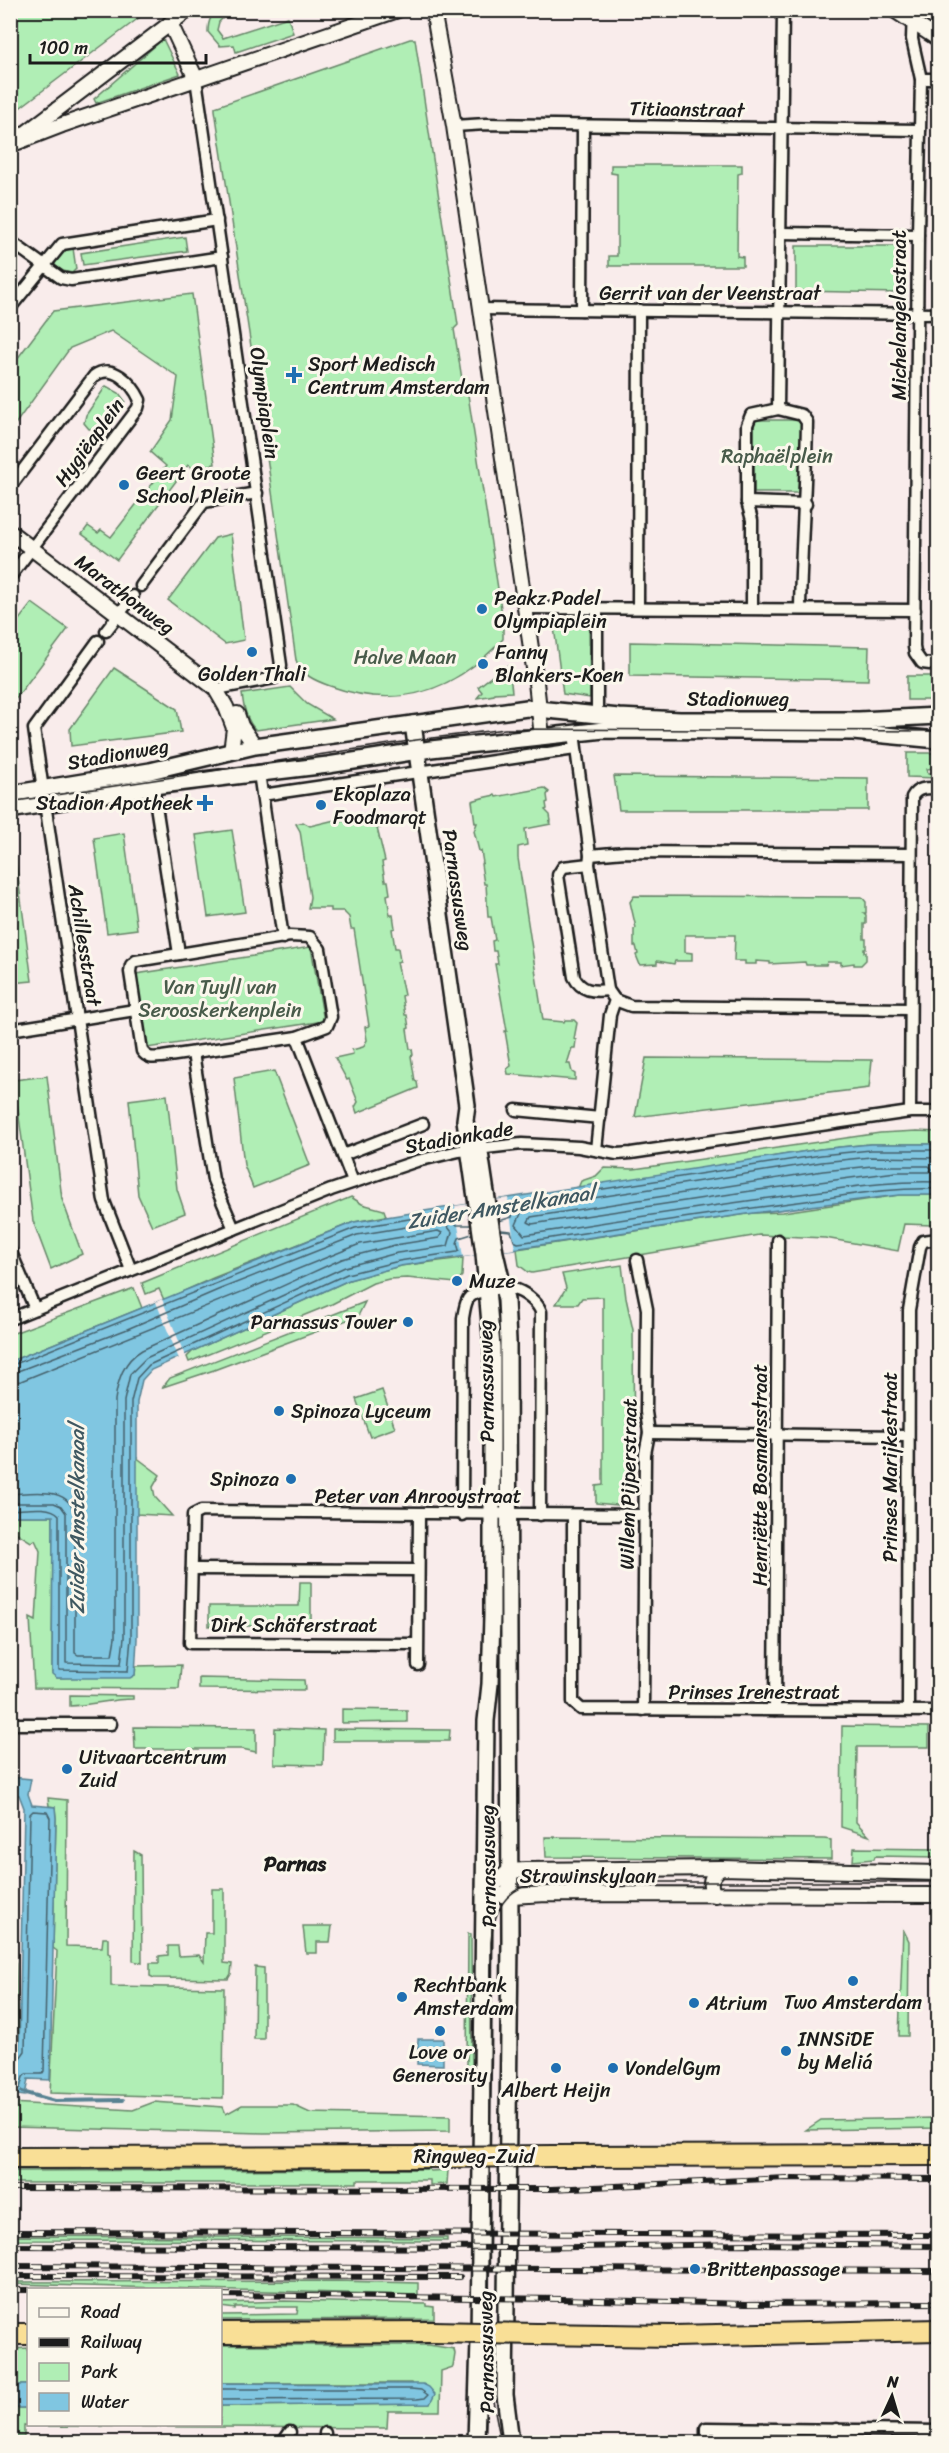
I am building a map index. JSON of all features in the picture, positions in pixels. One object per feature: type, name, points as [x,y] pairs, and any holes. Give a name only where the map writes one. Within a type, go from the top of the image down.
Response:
[{"type":"highway","points":[[10,2143],[51,2158]]},
{"type":"highway","name":"Ringweg-Zuid","points":[[10,2158],[939,2155]]},
{"type":"highway","points":[[222,2333],[434,2332],[685,2336],[939,2330]]},
{"type":"highway","points":[[10,2334],[27,2334]]},
{"type":"main road","name":"Stadionweg","points":[[538,708],[597,715],[680,720],[847,720],[939,716]]},
{"type":"main road","points":[[231,752],[255,746],[538,708]]},
{"type":"main road","points":[[413,724],[417,752]]},
{"type":"main road","name":"Stadionweg","points":[[542,737],[575,741],[639,730],[853,732],[939,740]]},
{"type":"main road","points":[[259,773],[542,737]]},
{"type":"main road","name":"Stadionweg","points":[[10,794],[150,771],[231,752]]},
{"type":"main road","name":"Parnassusweg","points":[[417,752],[467,1105],[474,1120],[474,1150],[489,1253],[495,1290],[508,1341],[510,1896],[505,2395],[511,2442]]},
{"type":"main road","name":"Stadionweg","points":[[10,810],[153,786],[259,773]]},
{"type":"main road","name":"Parnassusweg","points":[[476,2442],[484,1841],[486,1721],[490,1669],[495,1290]]},
{"type":"street","points":[[10,145],[188,10]]},
{"type":"street","points":[[10,145],[62,125],[398,10]]},
{"type":"street","points":[[433,10],[454,126],[482,309],[542,737]]},
{"type":"street","points":[[778,409],[783,10]]},
{"type":"street","points":[[894,10],[913,16],[939,39]]},
{"type":"street","name":"Michelangelostraat","points":[[913,16],[912,39],[921,79],[915,654],[922,663],[939,665]]},
{"type":"street","name":"Olympiaplein","points":[[170,23],[196,79],[281,670],[275,678],[219,688]]},
{"type":"street","points":[[921,79],[939,79]]},
{"type":"street","name":"Titiaanstraat","points":[[454,126],[486,124],[920,130]]},
{"type":"street","points":[[582,310],[583,126]]},
{"type":"street","points":[[10,309],[58,246],[67,242],[217,220]]},
{"type":"street","points":[[780,233],[918,235]]},
{"type":"street","points":[[10,241],[61,278],[71,280],[222,257]]},
{"type":"street","name":"Gerrit van der Veenstraat","points":[[482,309],[939,314]]},
{"type":"street","points":[[639,310],[639,608]]},
{"type":"street","name":"Hygiëaplein","points":[[10,487],[94,376],[99,372],[116,373],[132,386],[140,400],[138,408],[10,577]]},
{"type":"street","points":[[752,608],[752,520],[747,502],[747,425],[751,415],[778,409],[802,414],[807,422],[806,504],[802,522],[800,609]]},
{"type":"street","points":[[141,586],[204,502],[257,493]]},
{"type":"street","points":[[747,502],[806,504]]},
{"type":"street","name":"Marathonweg","points":[[10,532],[219,688]]},
{"type":"street","points":[[106,631],[133,596]]},
{"type":"street","points":[[525,608],[915,610]]},
{"type":"street","points":[[597,608],[597,715]]},
{"type":"street","name":"Achillesstraat","points":[[98,641],[35,724],[34,729],[79,1019],[104,1200],[131,1270]]},
{"type":"street","points":[[219,688],[233,704],[241,726],[255,746]]},
{"type":"street","points":[[219,688],[234,728],[231,752]]},
{"type":"street","points":[[262,795],[420,772],[575,741],[608,990],[615,1000],[631,1006],[910,1009]]},
{"type":"street","points":[[259,773],[283,938]]},
{"type":"street","points":[[153,786],[179,954]]},
{"type":"street","points":[[910,1112],[911,804],[915,792],[921,789],[939,788]]},
{"type":"street","points":[[608,990],[587,989],[577,984],[574,977],[558,875],[563,867],[625,852],[910,854]]},
{"type":"street","points":[[310,937],[320,949],[331,1017],[327,1026],[297,1037],[150,1058],[145,1055],[142,1051],[129,972],[136,960],[283,938],[310,937]]},
{"type":"street","points":[[596,1150],[610,1015],[615,1000]]},
{"type":"street","points":[[10,1030],[135,1011]]},
{"type":"street","points":[[297,1037],[353,1182]]},
{"type":"street","points":[[192,1053],[213,1180],[234,1229]]},
{"type":"street","name":"Stadionkade","points":[[516,1110],[600,1118]]},
{"type":"street","name":"Stadionkade","points":[[10,1319],[353,1182],[417,1161],[522,1144],[617,1154],[630,1153],[910,1112],[939,1112]]},
{"type":"street","name":"Stadionkade","points":[[343,1155],[423,1124]]},
{"type":"street","name":"Prinses Marijkestraat","points":[[908,1710],[909,1310],[920,1247],[923,1241],[939,1239]]},
{"type":"street","name":"Henriëtte Bosmansstraat","points":[[776,1710],[778,1240]]},
{"type":"street","points":[[10,1250],[35,1309]]},
{"type":"street","name":"Willem Pijperstraat","points":[[637,1260],[647,1309],[646,1412],[649,1433],[645,1454],[643,1710]]},
{"type":"street","points":[[495,1290],[525,1295],[539,1306],[541,1312],[540,1515]]},
{"type":"street","name":"Parnassusweg","points":[[462,1515],[463,1318],[467,1300],[495,1290]]},
{"type":"street","points":[[649,1433],[908,1436]]},
{"type":"street","name":"Peter van Anrooystraat","points":[[193,1515],[201,1511],[645,1515]]},
{"type":"street","points":[[418,1665],[419,1514]]},
{"type":"street","name":"Dirk Schäferstraat","points":[[193,1515],[190,1643],[417,1644]]},
{"type":"street","name":"Prinses Irenestraat","points":[[573,1515],[573,1702],[581,1709],[939,1711]]},
{"type":"street","points":[[192,1569],[418,1570]]},
{"type":"street","points":[[10,1724],[111,1724]]},
{"type":"street","points":[[716,1895],[712,1891],[710,1882],[713,1873],[721,1868]]},
{"type":"street","name":"Strawinskylaan","points":[[485,1893],[509,1871],[721,1868],[939,1873]]},
{"type":"street","points":[[747,1869],[753,1881],[749,1895]]},
{"type":"street","name":"Strawinskylaan","points":[[485,1893],[510,1896],[547,1894],[939,1895]]},
{"type":"street","points":[[706,2442],[706,2428],[939,2431]]},
{"type":"street","points":[[836,2429],[836,2442]]},
{"type":"street","points":[[283,2442],[290,2432]]},
{"type":"green space","points":[[18,10],[148,11],[13,113],[10,112],[10,13]]},
{"type":"green space","points":[[219,12],[223,18],[217,30],[223,38],[288,17],[293,33],[236,52],[234,45],[220,46],[208,32],[211,17]]},
{"type":"green space","points":[[163,39],[180,74],[96,103],[94,99]]},
{"type":"green space","name":"Halve Maan","points":[[415,39],[458,325],[454,329],[462,379],[466,382],[503,621],[503,639],[485,657],[445,683],[402,696],[379,697],[355,693],[319,682],[305,674],[296,660],[260,408],[263,405],[255,356],[252,353],[215,107]]},
{"type":"green space","points":[[611,165],[742,165],[742,173],[738,174],[737,256],[743,257],[743,266],[609,266],[609,256],[617,256],[617,174],[611,173]]},
{"type":"green space","points":[[185,237],[187,251],[83,265],[81,253]]},
{"type":"green space","points":[[796,246],[903,246],[900,293],[796,291]]},
{"type":"green space","points":[[73,248],[76,269],[72,273],[55,266],[60,254]]},
{"type":"green space","points":[[192,294],[215,464],[192,468],[188,465],[117,560],[82,534],[88,526],[98,533],[101,530],[111,537],[166,466],[150,452],[172,420],[178,377],[111,331],[70,348],[11,430],[11,367],[53,311]]},
{"type":"green space","points":[[106,386],[119,393],[125,401],[103,428],[89,429],[84,423],[86,415]]},
{"type":"green space","name":"Raphaëlplein","points":[[754,420],[801,420],[801,493],[754,493]]},
{"type":"green space","points":[[231,534],[244,640],[225,644],[168,600],[215,538]]},
{"type":"green space","points":[[32,603],[68,629],[11,705],[11,630]]},
{"type":"green space","points":[[562,619],[589,620],[590,698],[563,694],[554,627],[561,628]]},
{"type":"green space","points":[[630,642],[869,647],[868,680],[630,676]]},
{"type":"green space","points":[[509,666],[512,692],[494,693],[494,695],[477,698],[482,692],[478,687],[504,667]]},
{"type":"green space","points":[[114,668],[177,709],[181,732],[71,746],[70,729]]},
{"type":"green space","points":[[907,676],[938,676],[938,700],[907,700]]},
{"type":"green space","points":[[290,687],[307,704],[333,719],[256,730],[244,708],[242,694]]},
{"type":"green space","points":[[907,753],[938,753],[938,767],[927,769],[928,773],[938,773],[938,778],[907,777]]},
{"type":"green space","points":[[614,776],[868,778],[868,810],[619,810]]},
{"type":"green space","points":[[544,788],[549,792],[545,810],[550,815],[551,824],[525,829],[527,845],[518,847],[518,858],[543,1020],[564,1022],[574,1020],[577,1023],[575,1048],[572,1048],[567,1064],[570,1064],[575,1074],[575,1080],[508,1074],[507,1069],[511,1066],[495,964],[498,964],[496,951],[493,951],[492,941],[495,940],[491,917],[488,917],[481,851],[479,851],[474,831],[477,823],[475,823],[472,801],[495,795],[496,797]]},
{"type":"green space","points":[[367,815],[368,817],[378,816],[380,828],[377,828],[385,861],[382,862],[385,881],[388,881],[390,894],[387,895],[390,915],[393,915],[395,928],[392,929],[395,948],[398,948],[400,961],[397,962],[409,1028],[407,1029],[413,1055],[411,1056],[415,1081],[418,1088],[357,1113],[355,1107],[358,1102],[349,1079],[347,1080],[335,1058],[353,1054],[352,1050],[363,1047],[367,1040],[365,1027],[369,1026],[354,929],[351,929],[349,917],[343,911],[331,911],[331,908],[308,908],[310,897],[300,831],[296,824],[303,822],[310,826]]},
{"type":"green space","points":[[232,830],[245,912],[208,917],[196,835]]},
{"type":"green space","points":[[124,833],[137,929],[107,933],[94,838]]},
{"type":"green space","points":[[15,855],[32,981],[11,983],[10,856]]},
{"type":"green space","points":[[634,896],[862,897],[866,902],[864,939],[866,939],[866,949],[864,952],[866,952],[866,960],[861,965],[854,965],[854,963],[841,965],[841,962],[827,962],[826,965],[806,965],[805,962],[770,964],[770,962],[756,961],[756,964],[745,964],[745,961],[734,961],[735,935],[685,935],[685,952],[692,953],[692,961],[675,961],[674,964],[657,961],[657,964],[640,965],[636,955],[638,954],[636,946],[634,946],[634,929],[636,928],[630,902]]},
{"type":"green space","name":"Van Tuyll van Serooskerkenplein","points":[[311,947],[324,1021],[147,1048],[144,1043],[134,978],[136,974]]},
{"type":"green space","points":[[646,1058],[872,1060],[869,1088],[635,1117]]},
{"type":"green space","points":[[274,1071],[310,1165],[253,1188],[244,1165],[234,1078]]},
{"type":"green space","points":[[47,1076],[62,1199],[82,1254],[51,1269],[33,1221],[14,1080]]},
{"type":"green space","points":[[167,1095],[177,1189],[185,1213],[152,1226],[138,1195],[129,1100]]},
{"type":"green space","points":[[938,1132],[938,1144],[870,1144],[820,1149],[578,1188],[581,1181],[596,1176],[604,1168],[634,1169],[880,1133]]},
{"type":"green space","points":[[899,1195],[938,1195],[938,1228],[933,1228],[932,1225],[904,1224],[898,1251],[825,1238],[759,1235],[532,1273],[519,1265],[517,1249],[754,1213],[783,1212]]},
{"type":"green space","points":[[351,1197],[362,1204],[384,1210],[386,1216],[354,1222],[164,1300],[159,1289],[146,1294],[142,1283]]},
{"type":"green space","points":[[463,1258],[462,1276],[456,1283],[407,1278],[373,1283],[332,1304],[189,1362],[187,1357],[193,1351],[349,1280],[400,1266]]},
{"type":"green space","points":[[622,1265],[633,1330],[634,1476],[627,1506],[596,1503],[596,1486],[603,1485],[603,1297],[582,1298],[578,1304],[556,1304],[566,1288],[562,1274]]},
{"type":"green space","points":[[134,1288],[142,1308],[11,1361],[11,1334]]},
{"type":"green space","points":[[365,1302],[358,1316],[163,1387],[170,1378]]},
{"type":"green space","points":[[382,1390],[395,1428],[370,1437],[356,1399]]},
{"type":"green space","points":[[136,1457],[160,1475],[153,1487],[155,1497],[172,1516],[136,1514]]},
{"type":"green space","points":[[11,1516],[53,1516],[52,1673],[57,1678],[135,1675],[136,1666],[181,1665],[179,1689],[34,1688],[30,1618],[36,1621],[40,1551],[35,1540],[31,1542],[17,1533],[11,1539]]},
{"type":"green space","points":[[300,1582],[311,1582],[311,1626],[209,1626],[209,1606],[299,1606]]},
{"type":"green space","points":[[199,1678],[304,1680],[305,1690],[199,1689]]},
{"type":"green space","points":[[70,1695],[133,1696],[133,1699],[70,1706]]},
{"type":"green space","points":[[342,1709],[407,1710],[407,1722],[342,1723]]},
{"type":"green space","points":[[842,1726],[929,1727],[929,1747],[857,1747],[856,1822],[869,1836],[841,1827]]},
{"type":"green space","points":[[134,1727],[256,1728],[256,1752],[242,1749],[135,1749]]},
{"type":"green space","points":[[275,1728],[324,1730],[323,1765],[274,1764]]},
{"type":"green space","points":[[333,1729],[450,1730],[449,1741],[333,1741]]},
{"type":"green space","points":[[48,1798],[67,1800],[66,1946],[102,1947],[103,1938],[108,1938],[108,1953],[111,1954],[111,1986],[224,1988],[223,2098],[50,2093],[57,1951],[53,1948],[56,1818],[55,1807],[49,1806]]},
{"type":"green space","points":[[10,1810],[19,2052],[10,2052]]},
{"type":"green space","points":[[545,1837],[824,1839],[831,1840],[831,1859],[546,1857]]},
{"type":"green space","points":[[854,1848],[938,1849],[938,1857],[875,1856],[874,1859],[853,1861]]},
{"type":"green space","points":[[134,1851],[141,1855],[142,1963],[133,1961]]},
{"type":"green space","points":[[212,1889],[224,1889],[224,1963],[232,1964],[228,1979],[154,1978],[150,1976],[150,1963],[159,1963],[159,1956],[168,1955],[168,1946],[178,1946],[179,1956],[199,1955],[204,1962],[205,1933],[212,1933]]},
{"type":"green space","points":[[303,1926],[332,1926],[330,1942],[317,1942],[317,1953],[306,1953]]},
{"type":"green space","points":[[903,1929],[909,1941],[908,2036],[899,2036]]},
{"type":"green space","points":[[468,1934],[471,1934],[472,2067],[467,2067]]},
{"type":"green space","points":[[255,1967],[264,1968],[264,2039],[254,2039]]},
{"type":"green space","points":[[154,2102],[223,2107],[226,2114],[242,2105],[293,2105],[310,2113],[450,2116],[450,2131],[264,2133],[11,2127],[11,2103],[133,2110]]},
{"type":"green space","points":[[938,2118],[938,2128],[806,2130],[821,2120]]},
{"type":"green space","points":[[429,2169],[430,2171],[448,2170],[447,2184],[430,2185],[430,2180],[357,2180],[357,2183],[10,2183],[11,2171]]},
{"type":"green space","points":[[11,2236],[447,2238],[447,2241],[11,2240]]},
{"type":"green space","points":[[337,2281],[418,2283],[418,2295],[10,2284],[11,2282]]},
{"type":"green space","points":[[284,2301],[427,2304],[427,2306],[434,2307],[434,2319],[222,2320],[222,2315],[297,2314],[298,2307],[235,2307],[235,2309],[222,2307],[222,2303]]},
{"type":"green space","points":[[222,2345],[429,2345],[454,2349],[455,2354],[453,2367],[441,2371],[440,2411],[388,2411],[387,2428],[24,2426],[24,2437],[11,2437],[10,2408],[27,2408],[27,2426],[222,2426],[222,2406],[429,2404],[411,2383],[222,2383]]},
{"type":"green space","points":[[27,2348],[27,2385],[11,2385],[11,2349]]},
{"type":"water","name":"Zuider Amstelkanaal","points":[[870,1144],[938,1144],[938,1195],[899,1195],[754,1213],[400,1266],[349,1280],[151,1370],[142,1380],[137,1402],[135,1675],[130,1678],[57,1678],[52,1674],[53,1516],[11,1516],[11,1361],[354,1222],[820,1149]]},
{"type":"water","points":[[11,1777],[31,1779],[28,1794],[32,1805],[55,1807],[56,1818],[50,2080],[28,2079],[25,2096],[10,2094],[11,2053],[19,2052],[24,1808],[19,1795],[11,1795]]},
{"type":"water","points":[[418,2039],[443,2039],[443,2065],[417,2064]]},
{"type":"water","points":[[222,2383],[423,2384],[435,2394],[430,2404],[222,2406]]},
{"type":"water","points":[[11,2385],[27,2385],[27,2408],[11,2408]]},
{"type":"pier","points":[[508,1198],[515,1249],[463,1257],[455,1206]]},
{"type":"pier","points":[[162,1299],[185,1356],[179,1359],[156,1302]]},
{"type":"waterway","points":[[22,2092],[55,2101],[123,2100]]},
{"type":"tram line","points":[[10,802],[416,740],[505,729],[938,731]]},
{"type":"tram line","points":[[485,2442],[489,2352],[491,1942],[496,1917],[506,1898],[523,1887],[548,1882],[938,1882]]},
{"type":"tram line","points":[[493,2401],[501,2442]]},
{"type":"railway","points":[[10,2188],[551,2189],[786,2178],[938,2179]]},
{"type":"railway","points":[[10,2232],[938,2235]]},
{"type":"railway","points":[[10,2246],[522,2248],[746,2244],[938,2246]]},
{"type":"railway","points":[[10,2266],[938,2271]]},
{"type":"railway","points":[[10,2276],[460,2277]]},
{"type":"railway","points":[[10,2290],[27,2290]]},
{"type":"railway","points":[[222,2295],[562,2299],[746,2304],[938,2303]]},
{"type":"place","name":"Sport Medisch Centrum Amsterdam","points":[[294,375]]},
{"type":"place","name":"Geert Groote School Plein","points":[[124,485]]},
{"type":"place","name":"Peakz Padel Olympiaplein","points":[[482,609]]},
{"type":"place","name":"Golden Thali","points":[[252,652]]},
{"type":"place","name":"Fanny Blankers-Koen","points":[[483,664]]},
{"type":"place","name":"Stadion Apotheek","points":[[205,803]]},
{"type":"place","name":"Ekoplaza Foodmarqt","points":[[321,805]]},
{"type":"place","name":"Muze","points":[[457,1281]]},
{"type":"place","name":"Parnassus Tower","points":[[408,1322]]},
{"type":"place","name":"Spinoza Lyceum","points":[[279,1411]]},
{"type":"place","name":"Spinoza","points":[[291,1479]]},
{"type":"place","name":"Uitvaartcentrum Zuid","points":[[67,1769]]},
{"type":"place","name":"Two Amsterdam","points":[[853,1981]]},
{"type":"place","name":"Rechtbank Amsterdam","points":[[402,1997]]},
{"type":"place","name":"Atrium","points":[[694,2003]]},
{"type":"place","name":"Love or Generosity","points":[[440,2031]]},
{"type":"place","name":"INNSiDE by Meliá","points":[[786,2051]]},
{"type":"place","name":"Albert Heijn","points":[[556,2068]]},
{"type":"place","name":"VondelGym","points":[[613,2068]]},
{"type":"place","name":"Brittenpassage","points":[[695,2269]]},
{"type":"district","name":"Parnas","points":[[295,1864]]}]
